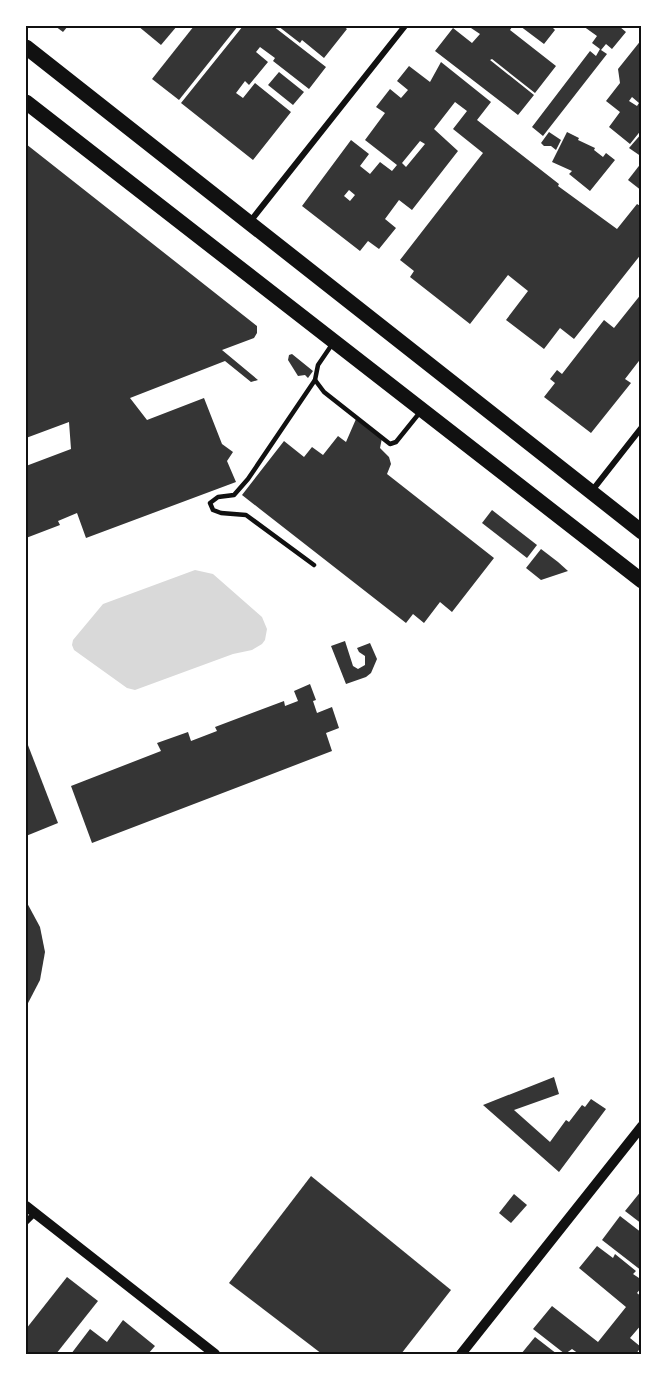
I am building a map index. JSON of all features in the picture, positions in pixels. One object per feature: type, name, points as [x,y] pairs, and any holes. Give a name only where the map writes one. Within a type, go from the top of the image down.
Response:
[{"type":"main road","points":[[26,47],[642,532]]},
{"type":"main road","points":[[26,102],[642,581]]},
{"type":"street","points":[[249,224],[405,26]]},
{"type":"street","points":[[591,492],[642,427]]},
{"type":"street","points":[[461,1354],[640,1132]]},
{"type":"street","points":[[26,1206],[215,1354]]},
{"type":"street","points":[[26,1222],[35,1213]]},
{"type":"lane","points":[[314,565],[246,515],[221,513],[213,510],[210,503],[218,497],[234,495],[248,479],[315,380],[318,364],[334,341]]},
{"type":"lane","points":[[315,380],[324,392],[390,444],[396,442],[422,411]]},
{"type":"shaded area","points":[[195,570],[213,574],[262,617],[267,629],[262,644],[252,650],[233,654],[135,690],[127,688],[74,650],[73,640],[103,604]]},
{"type":"building","points":[[55,26],[68,26],[63,32]]},
{"type":"building","points":[[138,26],[177,26],[161,45]]},
{"type":"building","points":[[194,26],[238,26],[179,100],[152,79]]},
{"type":"building","points":[[243,26],[273,26],[326,67],[309,89],[273,61],[275,58],[260,47],[256,52],[268,62],[249,85],[245,81],[236,93],[243,98],[255,83],[291,112],[253,160],[181,103]]},
{"type":"building","points":[[278,26],[343,26],[347,29],[324,58],[302,40],[300,43]]},
{"type":"building","points":[[468,26],[510,26],[512,27],[510,30],[556,66],[535,93],[492,59],[490,60],[534,95],[518,115],[435,51],[453,28],[472,43],[480,34]]},
{"type":"building","points":[[520,26],[555,26],[553,28],[555,30],[544,44]]},
{"type":"building","points":[[583,26],[621,26],[626,32],[612,49],[606,44],[601,50],[607,54],[543,136],[532,127],[590,51],[596,56],[600,49],[592,43],[597,36]]},
{"type":"building","points":[[642,39],[642,129],[630,144],[609,127],[620,112],[606,101],[620,83],[618,69]],"holes":[[[632,97],[639,103],[637,106],[629,101]]]},
{"type":"building","points":[[441,62],[491,102],[477,120],[559,184],[558,186],[617,229],[637,204],[642,207],[642,253],[574,339],[560,328],[544,349],[506,320],[528,291],[508,275],[470,324],[410,277],[414,271],[400,260],[483,153],[453,129],[467,111],[455,102],[434,129],[458,151],[412,210],[399,200],[385,219],[396,228],[379,249],[368,241],[360,251],[302,206],[351,140],[369,154],[360,166],[370,174],[380,162],[392,171],[397,165],[365,140],[385,113],[376,107],[390,89],[401,98],[408,90],[397,81],[409,66],[430,82]],"holes":[[[420,141],[425,144],[406,167],[402,163]],[[349,190],[355,195],[350,201],[344,196]]]},
{"type":"building","points":[[279,72],[304,92],[293,105],[268,85]]},
{"type":"building","points":[[549,132],[561,140],[556,150],[541,143]]},
{"type":"building","points":[[567,132],[595,148],[594,150],[603,157],[606,153],[615,160],[590,191],[569,174],[572,171],[552,162]]},
{"type":"building","points":[[642,133],[642,157],[629,148]]},
{"type":"building","points":[[26,144],[257,326],[254,338],[222,350],[258,380],[251,382],[225,361],[130,398],[147,420],[204,398],[222,444],[233,452],[227,461],[236,482],[86,538],[77,513],[58,521],[60,525],[26,538],[26,466],[71,449],[69,422],[26,438]]},
{"type":"building","points":[[642,162],[642,191],[628,180]]},
{"type":"building","points":[[642,293],[642,357],[625,379],[631,383],[591,433],[544,397],[555,383],[550,379],[557,370],[562,374],[604,320],[614,328]]},
{"type":"building","points":[[292,354],[313,371],[308,378],[305,375],[298,376],[288,360],[289,355]]},
{"type":"building","points":[[356,419],[382,438],[380,448],[389,457],[391,464],[387,474],[494,558],[452,612],[440,602],[424,623],[413,614],[406,623],[242,495],[284,441],[304,457],[312,447],[323,455],[338,436],[346,442]]},
{"type":"building","points":[[492,510],[537,545],[527,558],[482,523]]},
{"type":"building","points":[[541,549],[568,571],[541,580],[526,568]]},
{"type":"building","points":[[345,641],[353,666],[358,669],[365,665],[365,656],[357,648],[370,643],[377,659],[371,673],[346,684],[331,646]]},
{"type":"building","points":[[310,684],[316,700],[313,701],[317,713],[332,707],[339,728],[326,733],[332,751],[92,843],[71,786],[161,751],[157,743],[188,732],[191,741],[217,731],[215,727],[284,701],[285,706],[298,701],[294,691]]},
{"type":"building","points":[[26,740],[58,823],[26,836]]},
{"type":"building","points":[[26,901],[40,927],[45,952],[40,980],[26,1007]]},
{"type":"building","points":[[554,1077],[559,1094],[514,1110],[550,1142],[566,1120],[569,1122],[582,1105],[585,1107],[591,1099],[606,1109],[559,1172],[483,1105]]},
{"type":"building","points":[[311,1176],[451,1290],[401,1354],[322,1354],[229,1283]]},
{"type":"building","points":[[642,1190],[642,1224],[625,1211]]},
{"type":"building","points":[[514,1194],[527,1205],[511,1223],[499,1213]]},
{"type":"building","points":[[620,1216],[642,1233],[642,1271],[602,1240]]},
{"type":"building","points":[[597,1246],[613,1258],[615,1254],[636,1271],[633,1274],[642,1280],[642,1287],[637,1293],[642,1297],[642,1324],[630,1338],[641,1347],[636,1354],[579,1354],[572,1349],[565,1354],[533,1329],[552,1306],[598,1342],[626,1307],[579,1268]]},
{"type":"building","points":[[67,1277],[98,1301],[56,1354],[26,1354],[26,1329]]},
{"type":"building","points":[[123,1320],[155,1346],[148,1354],[71,1354],[90,1329],[107,1342]]},
{"type":"building","points":[[535,1337],[557,1354],[521,1354]]}]
